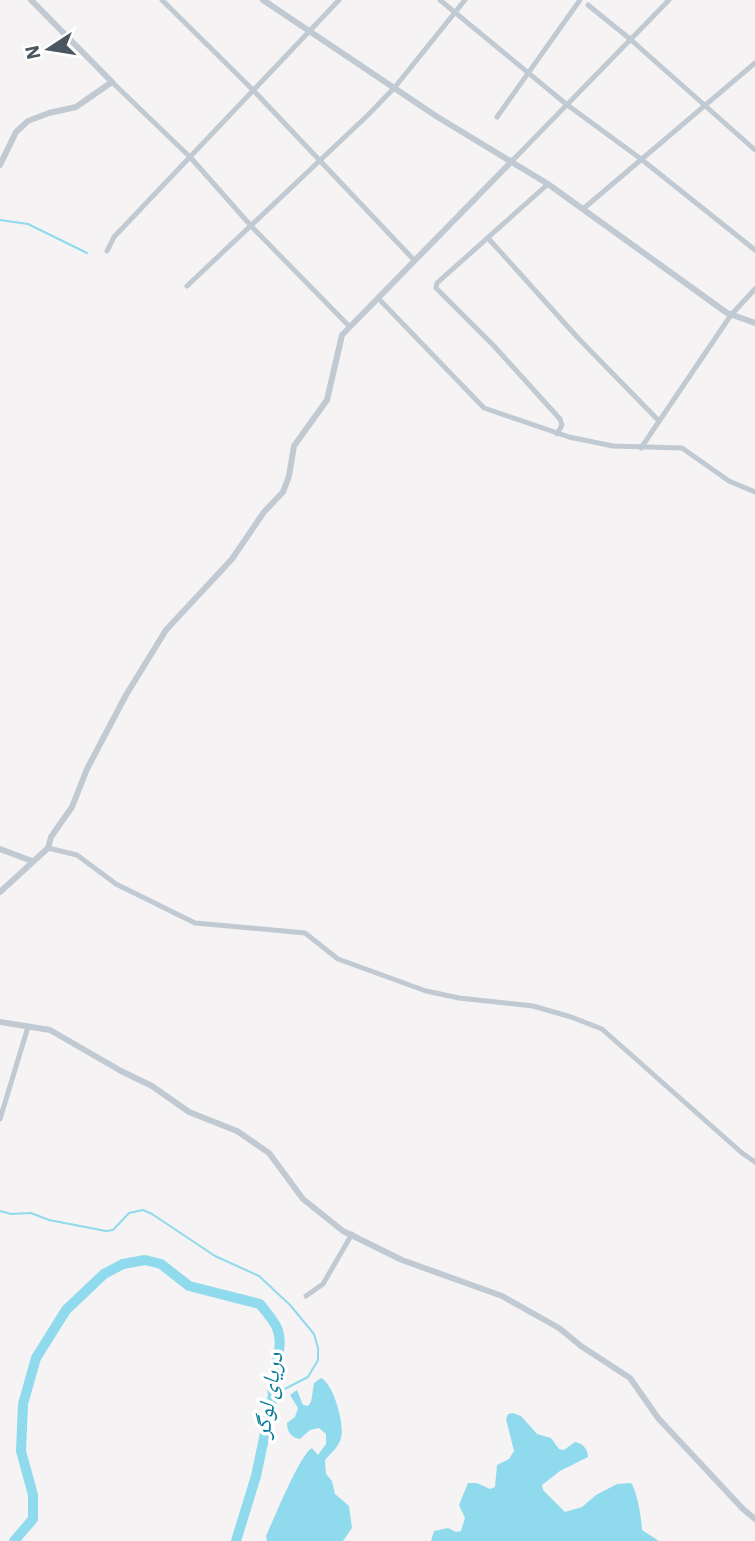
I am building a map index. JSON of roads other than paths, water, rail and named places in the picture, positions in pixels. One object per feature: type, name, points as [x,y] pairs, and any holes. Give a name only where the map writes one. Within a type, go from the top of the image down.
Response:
[{"type":"street","points":[[31,0],[191,158],[252,227],[348,326]]},
{"type":"street","points":[[162,0],[254,91],[414,260]]},
{"type":"street","points":[[263,0],[436,116],[548,184],[731,315],[755,323]]},
{"type":"street","points":[[107,251],[114,237],[339,0]]},
{"type":"street","points":[[440,0],[566,104],[641,159],[755,250]]},
{"type":"street","points":[[187,286],[252,227],[394,87],[465,0]]},
{"type":"street","points":[[497,117],[580,0]]},
{"type":"street","points":[[0,892],[48,848],[51,837],[72,807],[87,769],[126,695],[166,629],[232,559],[264,512],[283,492],[289,476],[294,446],[327,400],[342,335],[348,326],[669,0]]},
{"type":"street","points":[[588,5],[755,150]]},
{"type":"street","points":[[583,209],[755,63]]},
{"type":"street","points":[[0,165],[16,132],[28,121],[76,107],[112,82]]},
{"type":"street","points":[[548,184],[437,283],[436,288],[494,346],[560,419],[562,425],[557,434]]},
{"type":"street","points":[[488,238],[578,338],[659,421]]},
{"type":"street","points":[[642,448],[731,315],[755,289]]},
{"type":"street","points":[[378,298],[484,408],[557,434],[613,446],[682,448],[729,481],[755,492]]},
{"type":"street","points":[[48,848],[77,855],[116,884],[195,923],[305,933],[338,959],[426,991],[459,999],[533,1006],[602,1029],[755,1162]]},
{"type":"street","points":[[0,849],[32,861]]},
{"type":"street","points":[[0,1022],[50,1030],[121,1072],[152,1086],[189,1112],[237,1131],[269,1153],[292,1186],[335,1226],[384,1252],[502,1296],[559,1328],[630,1378],[659,1418],[755,1519]]},
{"type":"street","points":[[0,1119],[28,1027]]},
{"type":"street","points":[[306,1296],[323,1284],[352,1234]]},
{"type":"water","points":[[321,1378],[334,1396],[342,1432],[338,1445],[325,1460],[326,1474],[332,1481],[335,1494],[349,1506],[352,1528],[343,1541],[267,1541],[266,1536],[301,1462],[312,1448],[318,1455],[326,1444],[326,1434],[319,1428],[310,1430],[300,1439],[292,1436],[287,1426],[295,1417],[298,1408],[290,1395],[297,1390],[303,1405],[308,1406],[314,1383]]},
{"type":"water","points":[[508,1414],[521,1416],[537,1434],[551,1438],[559,1449],[564,1450],[575,1442],[586,1449],[588,1457],[560,1471],[542,1485],[543,1490],[565,1512],[582,1507],[596,1495],[617,1484],[631,1483],[637,1499],[642,1530],[659,1541],[431,1541],[434,1531],[448,1528],[461,1531],[465,1518],[459,1505],[468,1483],[477,1483],[490,1489],[495,1487],[497,1465],[509,1459],[514,1451],[506,1419]]},
{"type":"waterway","points":[[0,220],[28,224],[87,253]]},
{"type":"waterway","points":[[0,1211],[11,1214],[31,1213],[49,1220],[106,1231],[113,1230],[129,1213],[143,1210],[215,1256],[259,1276],[290,1305],[314,1334],[318,1348],[318,1360],[308,1377],[273,1395]]},
{"type":"waterway","name":"دریای لوگر","points":[[14,1541],[33,1519],[33,1495],[21,1451],[23,1404],[36,1358],[66,1310],[104,1274],[123,1264],[145,1260],[161,1264],[189,1286],[260,1304],[277,1328],[280,1345],[273,1378],[273,1395],[256,1476],[236,1541]]}]
